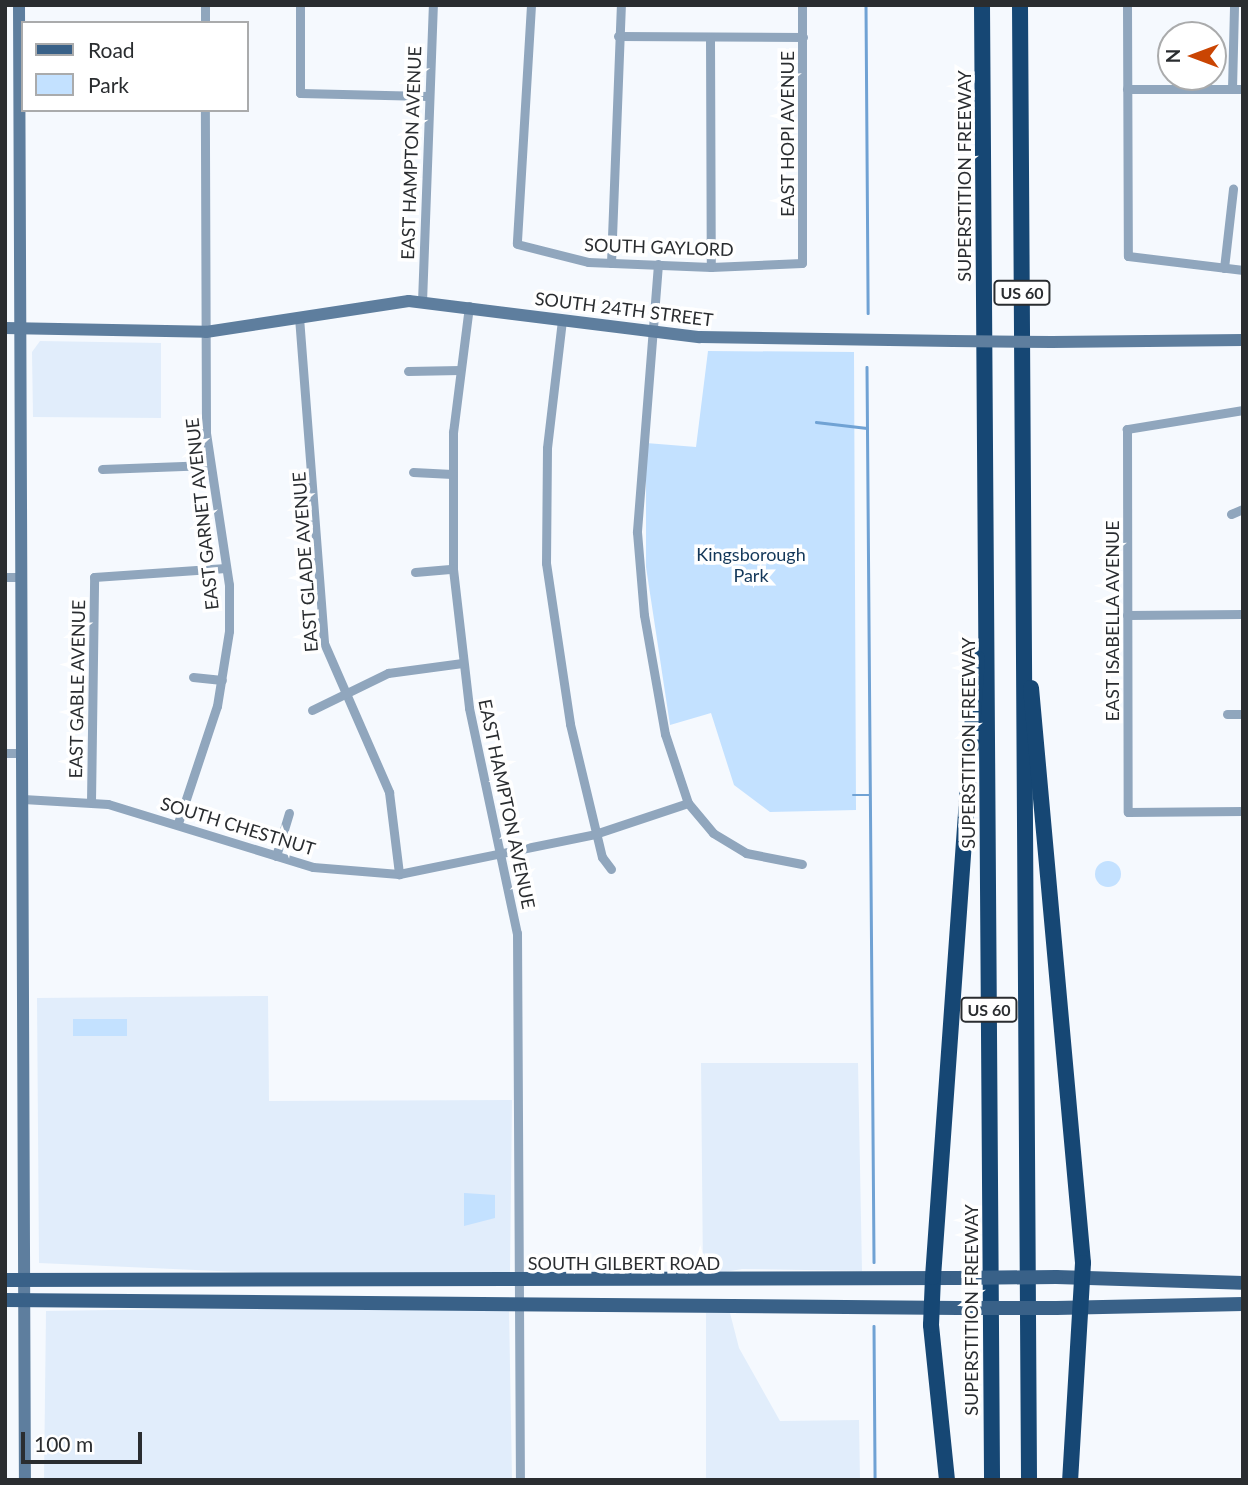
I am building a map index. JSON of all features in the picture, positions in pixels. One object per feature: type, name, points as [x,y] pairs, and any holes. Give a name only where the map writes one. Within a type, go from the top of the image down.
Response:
[{"type":"highway","name":"SUPERSTITION FREEWAY","points":[[982,5],[992,1480]]},
{"type":"highway","name":"US 60","points":[[1020,5],[1029,1480]]},
{"type":"highway","points":[[947,1480],[932,1307],[933,1277],[986,539]]},
{"type":"highway","points":[[1024,662],[1038,716],[1045,874],[1082,1278],[1070,1480]]},
{"type":"main road","points":[[19,5],[23,799],[12,1280],[25,1480]]},
{"type":"main road","name":"SOUTH 24TH STREET","points":[[5,328],[205,332],[359,304],[422,302],[654,332],[953,341],[1243,340]]},
{"type":"main road","name":"SOUTH GILBERT ROAD","points":[[12,1280],[519,1283],[1056,1277],[1243,1283]]},
{"type":"main road","points":[[13,1300],[519,1300],[958,1308],[1243,1304]]},
{"type":"street","points":[[300,5],[300,93],[427,96]]},
{"type":"street","name":"EAST HAMPTON AVENUE","points":[[422,302],[427,96],[433,5]]},
{"type":"street","name":"SOUTH GAYLORD","points":[[531,5],[517,244],[611,263],[711,267],[802,263]]},
{"type":"street","points":[[611,263],[621,5]]},
{"type":"street","name":"EAST HOPI AVENUE","points":[[802,263],[803,5]]},
{"type":"street","points":[[1127,5],[1128,256],[1243,270]]},
{"type":"street","points":[[1127,89],[1237,89],[1234,5]]},
{"type":"street","points":[[618,36],[803,37]]},
{"type":"street","points":[[710,37],[711,267]]},
{"type":"street","name":"EAST GARNET AVENUE","points":[[178,823],[222,680],[226,568],[210,465],[205,332],[205,112]]},
{"type":"street","points":[[1224,268],[1233,189]]},
{"type":"street","points":[[658,264],[654,332],[639,460],[640,577],[657,694],[688,803],[713,833],[746,853],[802,864]]},
{"type":"street","name":"EAST HAMPTON AVENUE","points":[[469,306],[460,370],[452,474],[453,569],[462,663],[504,856],[518,944],[520,1480]]},
{"type":"street","name":"EAST GLADE AVENUE","points":[[299,317],[324,643],[343,694],[388,793],[399,874]]},
{"type":"street","points":[[562,320],[547,448],[546,563],[556,656],[595,834],[611,869]]},
{"type":"street","points":[[408,371],[460,370]]},
{"type":"street","name":"EAST ISABELLA AVENUE","points":[[1243,410],[1127,429],[1128,812],[1243,811]]},
{"type":"street","points":[[102,469],[210,465]]},
{"type":"street","points":[[413,472],[452,474]]},
{"type":"street","points":[[1231,514],[1243,509]]},
{"type":"street","name":"EAST GABLE AVENUE","points":[[91,802],[94,577],[226,568]]},
{"type":"street","points":[[415,572],[453,569]]},
{"type":"street","points":[[5,578],[21,577]]},
{"type":"street","points":[[1127,615],[1243,614]]},
{"type":"street","points":[[313,710],[388,673],[462,663]]},
{"type":"street","points":[[193,677],[222,680]]},
{"type":"street","points":[[1227,714],[1243,714]]},
{"type":"street","points":[[5,753],[23,752]]},
{"type":"street","name":"SOUTH CHESTNUT","points":[[23,799],[91,802],[178,823],[313,867],[399,874],[504,856],[595,834],[688,803]]},
{"type":"street","points":[[276,856],[289,813]]},
{"type":"shaded area","points":[[40,341],[161,343],[161,418],[33,417],[32,352]]},
{"type":"shaded area","points":[[268,996],[269,1101],[512,1100],[510,1273],[307,1275],[39,1263],[37,998]]},
{"type":"shaded area","points":[[701,1063],[858,1063],[862,1271],[742,1269],[703,1276]]},
{"type":"shaded area","points":[[238,1308],[509,1309],[512,1480],[44,1480],[46,1311]]},
{"type":"shaded area","points":[[706,1313],[730,1313],[739,1348],[780,1421],[859,1420],[860,1480],[706,1480]]},
{"type":"green space","name":"Kingsborough Park","points":[[708,351],[854,352],[856,810],[770,812],[734,785],[711,713],[670,725],[646,567],[646,443],[696,447]]},
{"type":"green space","points":[[1108,861],[1117,865],[1121,874],[1117,883],[1108,887],[1099,883],[1095,874],[1099,865]]},
{"type":"green space","points":[[73,1019],[127,1019],[127,1036],[73,1036]]},
{"type":"green space","points":[[464,1193],[495,1195],[495,1218],[464,1226]]},
{"type":"waterway","points":[[866,5],[868,313]]},
{"type":"waterway","points":[[867,367],[874,1262]]},
{"type":"waterway","points":[[816,422],[867,428]]},
{"type":"waterway","points":[[853,795],[869,795]]},
{"type":"waterway","points":[[874,1326],[875,1480]]}]
